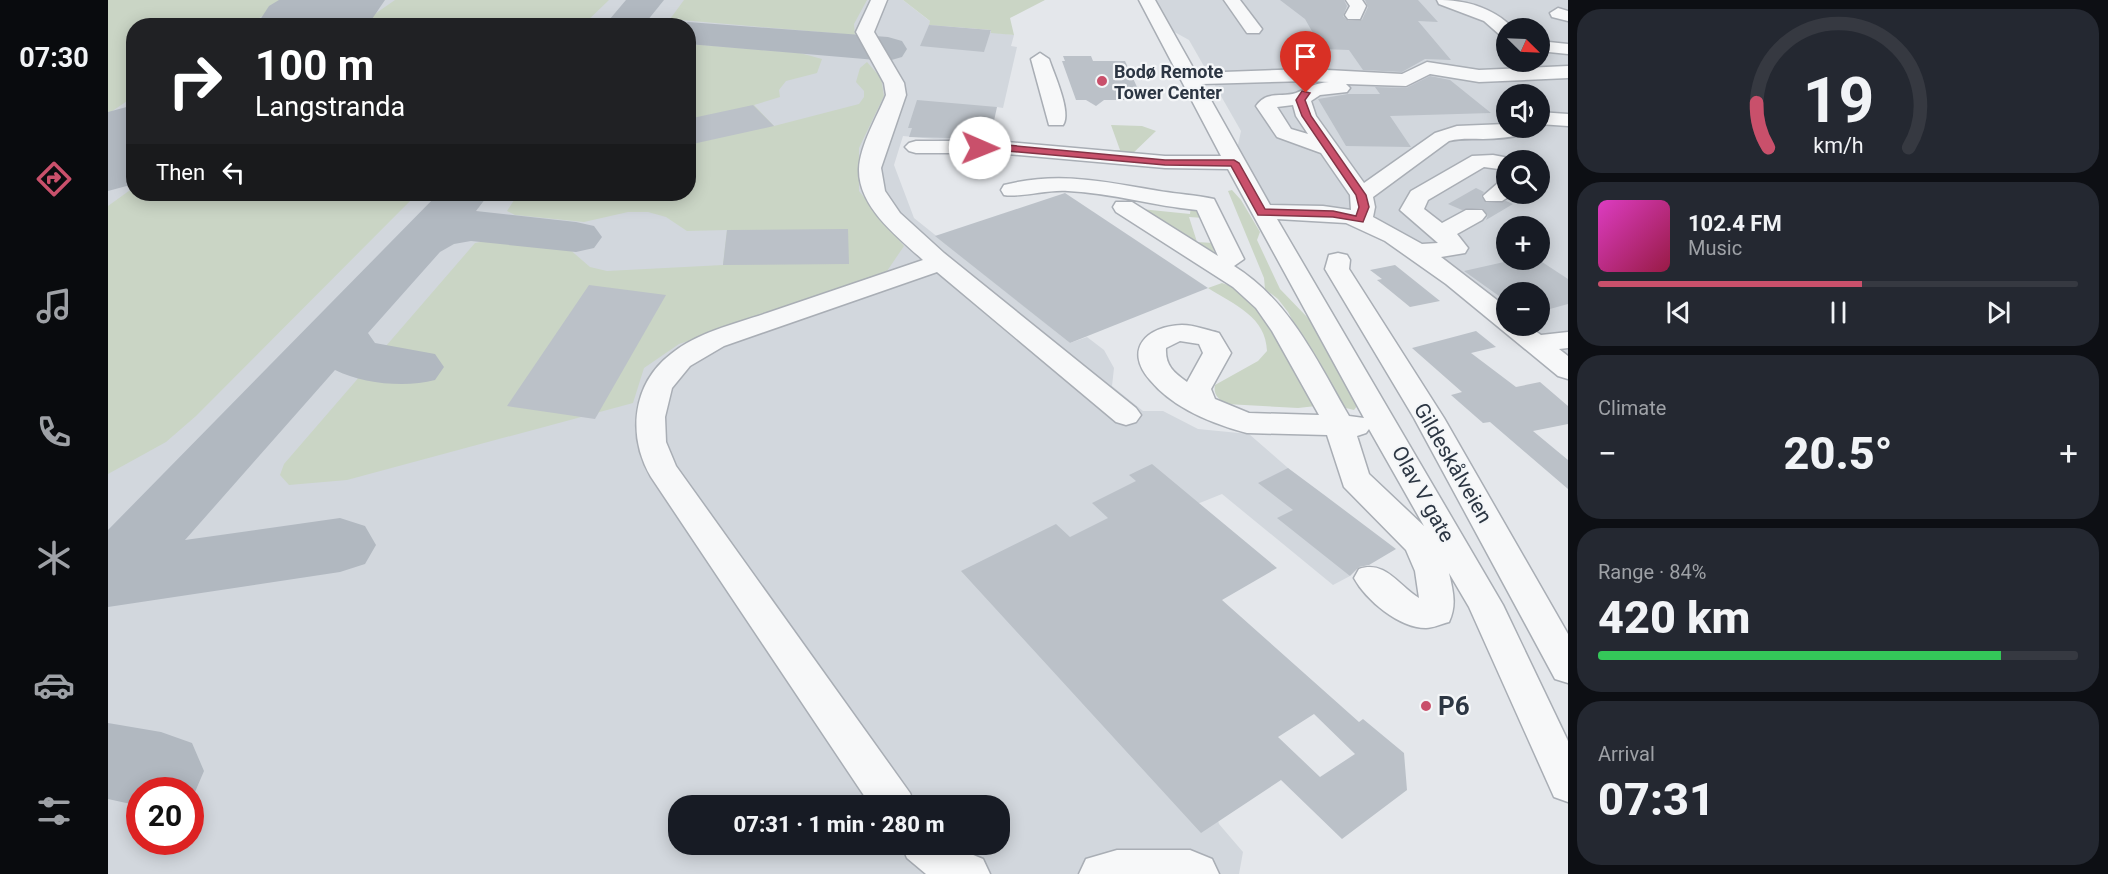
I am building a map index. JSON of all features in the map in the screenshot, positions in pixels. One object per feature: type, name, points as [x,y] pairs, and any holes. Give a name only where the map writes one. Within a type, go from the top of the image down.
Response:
[{"type":"street","points":[[879,0],[866,32],[869,43],[894,83],[896,96],[875,148],[870,168],[874,191],[892,218],[940,263],[1126,415]]},
{"type":"street","name":"Olav V gate","points":[[1147,0],[1234,163],[1485,605],[1568,784]]},
{"type":"street","points":[[1232,0],[1253,29]]},
{"type":"street","points":[[1445,0],[1490,17],[1496,22]]},
{"type":"street","points":[[1550,47],[1568,49]]},
{"type":"street","points":[[1040,59],[1056,110],[1056,121]]},
{"type":"street","points":[[1308,75],[1315,63],[1345,60]]},
{"type":"street","points":[[1188,79],[1308,75],[1383,81],[1406,80],[1427,68],[1479,76],[1568,72]]},
{"type":"street","points":[[1328,148],[1284,133],[1266,106],[1272,100],[1302,98],[1306,93],[1329,88],[1463,84],[1496,90]]},
{"type":"street","points":[[1302,98],[1306,116],[1361,195],[1364,207],[1359,219]]},
{"type":"street","points":[[1550,119],[1568,120]]},
{"type":"street","points":[[1361,195],[1442,137],[1457,132],[1496,132]]},
{"type":"street","points":[[916,147],[996,147],[1165,162],[1234,163]]},
{"type":"street","points":[[1415,252],[1456,248],[1442,233],[1419,219],[1412,210],[1419,196],[1480,161],[1496,161]]},
{"type":"street","points":[[1014,191],[1037,185],[1076,185],[1206,204],[1232,260],[1214,265]]},
{"type":"street","points":[[1124,207],[1242,282],[1265,303],[1286,330],[1336,419],[1355,479],[1420,543],[1432,571],[1437,599],[1436,612],[1429,616],[1416,614],[1371,578]]},
{"type":"street","points":[[1262,212],[1333,214],[1372,224],[1415,252],[1496,313]]},
{"type":"street","points":[[1442,233],[1474,215]]},
{"type":"street","name":"Gildeskålveien","points":[[1338,260],[1337,269],[1429,418],[1568,668]]},
{"type":"street","points":[[887,795],[662,469],[651,442],[650,417],[658,386],[680,360],[714,340],[940,263]]},
{"type":"street","points":[[1525,336],[1568,369]]},
{"type":"street","points":[[1535,344],[1568,340]]},
{"type":"street","points":[[1202,404],[1247,423],[1336,419],[1383,423]]},
{"type":"street","points":[[1101,874],[1117,871],[1190,871],[1197,874]]},
{"type":"shaded area","points":[[108,0],[903,0],[931,22],[929,24],[1014,35],[1011,46],[1017,47],[1003,108],[997,107],[967,133],[964,142],[903,136],[894,165],[914,218],[1070,343],[1087,337],[1104,350],[1114,368],[1112,386],[1143,411],[1163,411],[1198,429],[1249,434],[1288,468],[1350,576],[1333,585],[1222,494],[1135,529],[1219,824],[1243,852],[1239,874],[108,874]]},
{"type":"shaded area","points":[[1150,0],[1568,0],[1568,370],[1525,336],[1550,336],[1550,282],[1496,282],[1496,313],[1372,224],[1262,212],[1234,163],[1241,131],[1189,40],[1158,23]]},
{"type":"green space","points":[[108,0],[288,0],[259,18],[126,18],[126,102],[108,114]]},
{"type":"green space","points":[[395,0],[609,0],[590,18],[369,18]]},
{"type":"green space","points":[[684,0],[867,0],[854,24],[855,35],[696,21],[696,18],[671,18]]},
{"type":"green space","points":[[903,0],[1045,0],[1010,18],[1014,35],[991,33],[991,30],[929,25],[930,21]]},
{"type":"green space","points":[[696,45],[800,53],[822,59],[817,73],[786,81],[779,90],[780,97],[754,105],[774,126],[859,104],[864,97],[864,91],[856,82],[860,68],[867,62],[881,78],[884,96],[859,148],[859,191],[904,246],[883,277],[679,344],[644,368],[633,403],[347,480],[289,485],[280,475],[284,464],[475,243],[490,240],[568,248],[590,267],[607,271],[723,265],[727,230],[687,231],[666,217],[648,212],[628,212],[584,222],[515,215],[507,211],[513,201],[696,201]]},
{"type":"green space","points":[[1111,125],[1142,126],[1156,131],[1130,156],[1078,150],[1120,150]]},
{"type":"green space","points":[[1232,190],[1241,200],[1260,232],[1257,240],[1280,289],[1309,319],[1360,402],[1354,410],[1338,406],[1288,312],[1278,299],[1265,289],[1264,278],[1228,191]]},
{"type":"green space","points":[[126,193],[126,201],[410,201],[196,416],[166,442],[108,474],[108,206]]},
{"type":"green space","points":[[1191,206],[1204,208],[1204,218],[1189,217],[1197,242],[1141,209],[1190,214]]},
{"type":"green space","points":[[1197,242],[1213,243],[1214,252]]},
{"type":"green space","points":[[1222,283],[1238,290],[1266,317],[1289,353],[1316,406],[1298,408],[1226,404],[1217,396],[1215,385],[1258,361],[1267,351],[1261,329],[1255,321],[1238,306],[1208,288]]},
{"type":"building","points":[[1280,0],[1344,0],[1347,6],[1343,16],[1348,21],[1362,20],[1368,7],[1365,0],[1418,0],[1438,22],[1418,21],[1451,60],[1425,59],[1402,72],[1363,70],[1349,50],[1322,49],[1305,19]]},
{"type":"building","points":[[929,25],[991,30],[984,52],[920,46]]},
{"type":"building","name":"Bodø Remote Tower Center","points":[[1063,56],[1091,56],[1093,61],[1125,61],[1143,100],[1104,100],[1096,106],[1086,100],[1076,100],[1062,61],[1065,61]]},
{"type":"building","points":[[1430,76],[1450,80],[1491,113],[1390,116],[1411,147],[1346,146],[1318,99],[1348,94],[1380,94],[1375,87],[1406,88]]},
{"type":"building","points":[[917,100],[997,107],[990,139],[909,137],[912,128],[908,128]]},
{"type":"building","points":[[753,105],[774,126],[696,143],[696,117]]},
{"type":"building","points":[[1476,188],[1484,192],[1481,196],[1486,203],[1513,204],[1486,220],[1488,215],[1482,208],[1462,210],[1448,204]]},
{"type":"building","points":[[1065,193],[1208,288],[1070,343],[935,236]]},
{"type":"building","points":[[848,229],[849,264],[723,265],[727,230]]},
{"type":"building","points":[[1496,264],[1496,270],[1550,270],[1550,267],[1568,279],[1568,304],[1550,309],[1550,282],[1496,282],[1496,294],[1464,271]]},
{"type":"building","points":[[1395,265],[1440,301],[1410,307],[1377,280],[1382,279],[1370,270]]},
{"type":"building","points":[[589,285],[666,295],[595,419],[507,406]]},
{"type":"building","points":[[1476,331],[1496,347],[1471,353],[1516,387],[1540,382],[1568,406],[1568,424],[1533,431],[1568,460],[1568,489],[1490,422],[1483,423],[1451,395],[1462,392],[1412,348]]},
{"type":"building","points":[[1152,464],[1277,568],[1222,600],[1359,722],[1363,719],[1404,753],[1407,790],[1342,839],[1281,780],[1201,833],[961,571],[1056,524],[1070,537],[1108,518],[1092,503],[1136,481],[1129,475]],"holes":[[[1314,714],[1355,754],[1320,777],[1278,737]]]},
{"type":"building","points":[[1288,468],[1396,549],[1369,565],[1359,567],[1350,576],[1277,518],[1293,510],[1258,483]]},
{"type":"taxiway","points":[[629,18],[646,0]]},
{"type":"taxiway","points":[[696,34],[888,49]]},
{"type":"taxiway","points":[[421,242],[458,201]]},
{"type":"taxiway","points":[[421,242],[439,232],[471,226],[576,237]]},
{"type":"taxiway","points":[[108,577],[421,242]]},
{"type":"taxiway","points":[[338,331],[348,353],[362,360],[414,367]]},
{"type":"taxiway","points":[[108,579],[340,545]]},
{"type":"taxiway","points":[[108,761],[161,771]]},
{"type":"runway","points":[[314,18],[340,0]]},
{"type":"runway","points":[[108,156],[126,144]]},
{"type":"place","name":"Bodø Remote Tower Center","points":[[1102,81]]},
{"type":"place","name":"P6","points":[[1426,706]]},
{"type":"route","points":[[980,148],[996,147],[1165,162],[1234,163],[1262,212],[1333,214],[1359,219],[1364,207],[1361,195],[1306,116],[1301,100],[1306,93]]}]
